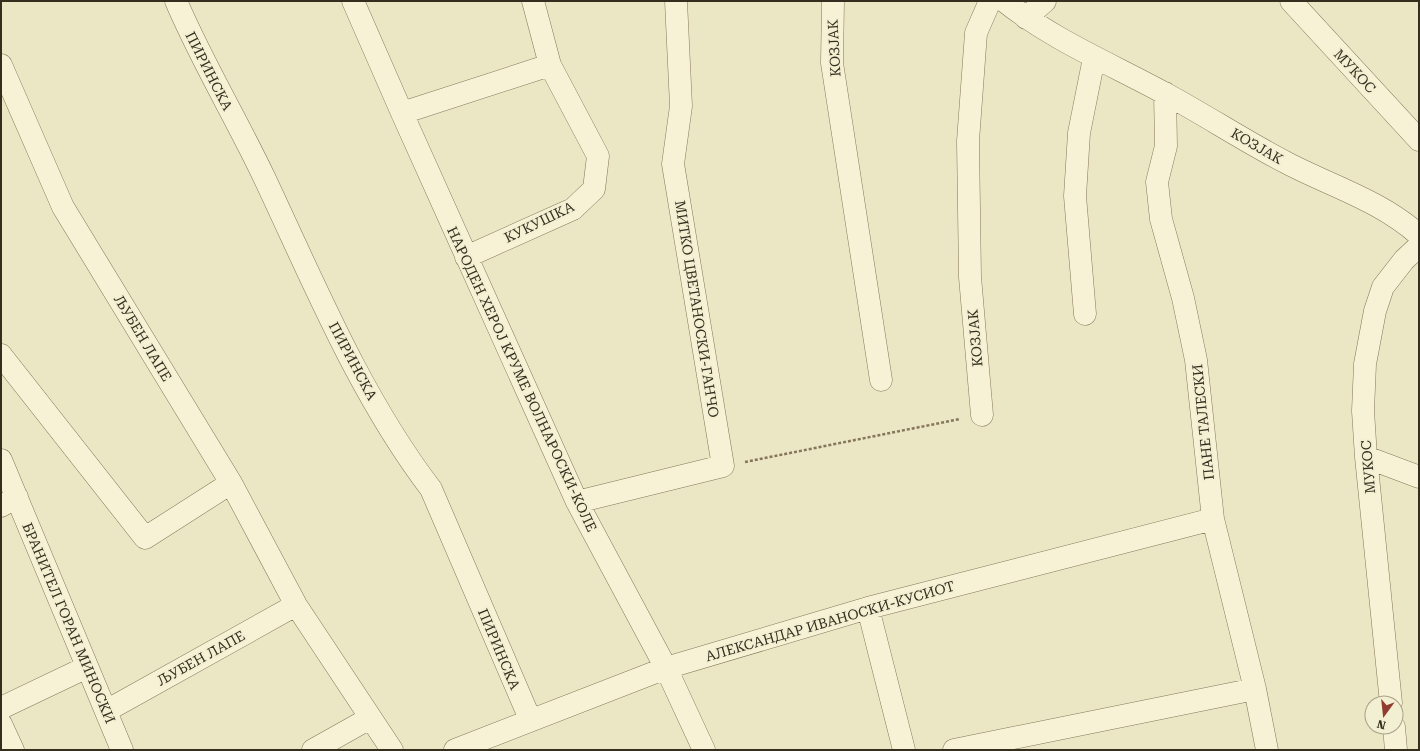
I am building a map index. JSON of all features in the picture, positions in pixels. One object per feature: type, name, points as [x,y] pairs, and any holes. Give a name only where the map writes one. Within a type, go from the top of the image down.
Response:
[{"type":"street","name":"ПИРИНСКА","points":[[176,1],[194,43],[260,168],[350,358],[406,456],[431,490],[530,720]]},
{"type":"street","name":"НАРОДЕН ХЕРОЈ КРУМЕ ВОЛНАРОСКИ-КОЛЕ","points":[[353,1],[466,257],[577,502],[666,668],[704,750]]},
{"type":"street","name":"КУКУШКА","points":[[466,257],[572,209],[594,189],[598,156],[550,65],[532,1]]},
{"type":"street","name":"МИТКО ЦВЕТАНОСКИ-ГАНЧО","points":[[676,1],[681,106],[673,164],[723,466]]},
{"type":"street","name":"КОЗЈАК","points":[[832,1],[832,63],[881,380]]},
{"type":"street","name":"КОЗЈАК","points":[[982,415],[970,277],[968,141],[976,33],[990,1]]},
{"type":"street","name":"КОЗЈАК","points":[[1004,1],[1026,18],[1094,58],[1165,93],[1287,164],[1371,202],[1401,220],[1419,235]]},
{"type":"street","points":[[1026,18],[1045,1]]},
{"type":"street","name":"МУКОС","points":[[1291,1],[1419,140]]},
{"type":"street","points":[[1085,314],[1075,196],[1079,133],[1094,58]]},
{"type":"street","name":"ЉУБЕН ЛАПЕ","points":[[1,64],[63,207],[231,483],[296,605],[392,750]]},
{"type":"street","points":[[402,113],[550,65]]},
{"type":"street","name":"ПАНЕ ТАЛЕСКИ","points":[[1165,93],[1166,146],[1156,182],[1161,219],[1184,298],[1196,360],[1213,519],[1255,689],[1267,750]]},
{"type":"street","name":"МУКОС","points":[[1390,695],[1366,457],[1363,410],[1365,364],[1374,310],[1383,286],[1404,260],[1419,246]]},
{"type":"street","points":[[1,355],[145,538],[231,483]]},
{"type":"street","points":[[1366,457],[1419,477]]},
{"type":"street","name":"БРАНИТЕЛ ГОРАН МИНОСКИ","points":[[1,460],[9,501],[87,666],[122,750]]},
{"type":"street","points":[[577,502],[723,466]]},
{"type":"street","name":"АЛЕКСАНДАР ИВАНОСКИ-КУСИОТ","points":[[455,750],[666,668],[868,608],[1213,519]]},
{"type":"street","name":"ЉУБЕН ЛАПЕ","points":[[106,711],[296,605]]},
{"type":"street","points":[[868,608],[904,750]]},
{"type":"street","points":[[1,708],[87,666]]},
{"type":"street","points":[[954,750],[1255,689]]},
{"type":"street","points":[[313,750],[370,718]]},
{"type":"street","points":[[1,724],[13,750]]},
{"type":"street","points":[[1395,735],[1396,750]]},
{"type":"path","points":[[723,466],[982,415]]}]
